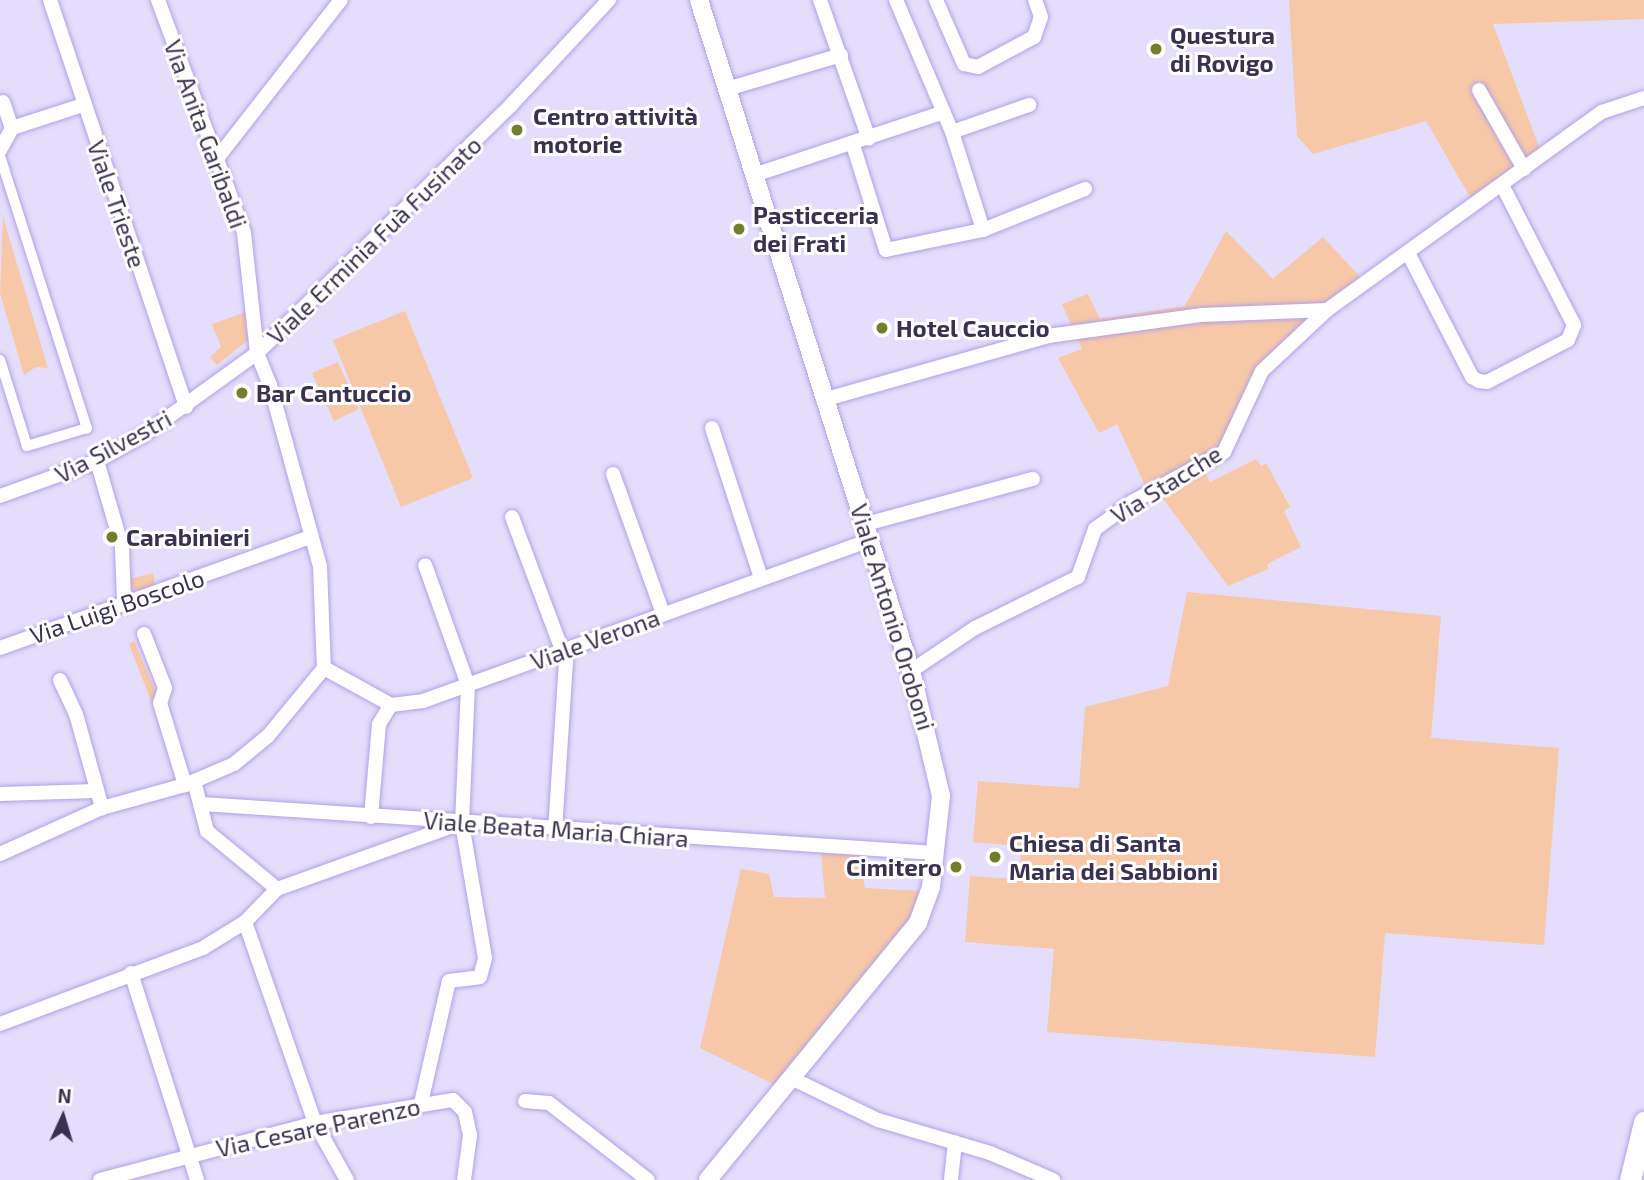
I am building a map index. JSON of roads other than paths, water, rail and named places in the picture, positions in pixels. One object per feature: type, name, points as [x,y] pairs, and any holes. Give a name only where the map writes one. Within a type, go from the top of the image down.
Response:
[{"type":"main road","points":[[1630,1180],[1644,1122]]},
{"type":"street","name":"Viale Trieste","points":[[50,0],[186,407]]},
{"type":"street","name":"Via Anita Garibaldi","points":[[158,0],[215,161],[244,233],[257,353],[270,385],[312,536],[323,594],[320,657],[324,668]]},
{"type":"street","points":[[215,161],[341,0]]},
{"type":"street","name":"Viale Erminia Fuà Fusinato","points":[[186,407],[257,353],[511,105],[609,0]]},
{"type":"street","name":"Viale Antonio Oroboni","points":[[699,0],[911,671],[939,777],[931,887],[918,923],[708,1180]]},
{"type":"street","points":[[820,0],[869,139]]},
{"type":"street","points":[[896,0],[953,132],[983,230]]},
{"type":"street","points":[[936,0],[964,64],[978,66],[1034,37],[1041,17],[1035,0]]},
{"type":"street","points":[[727,89],[841,55]]},
{"type":"street","points":[[1479,90],[1524,169]]},
{"type":"street","name":"Via Stacche","points":[[911,671],[975,628],[1078,577],[1095,529],[1132,502],[1224,452],[1262,371],[1327,310],[1602,112],[1644,98]]},
{"type":"street","points":[[2,101],[12,128]]},
{"type":"street","points":[[0,149],[12,128],[83,105]]},
{"type":"street","points":[[953,132],[1029,105]]},
{"type":"street","points":[[754,175],[853,145],[944,112]]},
{"type":"street","points":[[853,145],[886,250],[983,230],[1085,189]]},
{"type":"street","points":[[0,156],[87,428],[27,446],[0,360]]},
{"type":"street","points":[[1408,253],[1479,381],[1487,382],[1568,340],[1574,326],[1502,185]]},
{"type":"street","points":[[826,399],[1048,336],[1201,314],[1327,310]]},
{"type":"street","points":[[66,376],[81,429]]},
{"type":"street","points":[[14,392],[28,445]]},
{"type":"street","name":"Via Silvestri","points":[[0,496],[39,485],[97,461],[186,407]]},
{"type":"street","points":[[712,428],[761,578]]},
{"type":"street","points":[[97,461],[122,547],[124,601]]},
{"type":"street","points":[[613,474],[663,614]]},
{"type":"street","name":"Viale Verona","points":[[391,705],[423,701],[761,578],[868,532],[1033,479]]},
{"type":"street","points":[[512,517],[566,661],[555,829]]},
{"type":"street","name":"Via Luigi Boscolo","points":[[0,648],[124,601],[159,593],[312,536]]},
{"type":"street","points":[[421,1103],[449,981],[480,977],[484,972],[462,822],[468,685],[425,565]]},
{"type":"street","points":[[144,634],[165,688],[160,704],[189,783],[202,804],[208,831],[276,889]]},
{"type":"street","points":[[0,854],[102,808],[189,783],[234,764],[268,736],[324,668],[391,705],[379,724],[371,817]]},
{"type":"street","points":[[60,680],[76,713],[95,791],[102,808]]},
{"type":"street","points":[[0,794],[95,791]]},
{"type":"street","name":"Viale Beata Maria Chiara","points":[[202,804],[935,853]]},
{"type":"street","points":[[0,1024],[203,948],[245,922],[276,889],[462,822]]},
{"type":"street","points":[[245,922],[315,1123],[347,1180]]},
{"type":"street","points":[[131,973],[197,1180]]},
{"type":"street","points":[[791,1077],[878,1120],[955,1142],[1032,1176],[1053,1180]]},
{"type":"street","name":"Via Cesare Parenzo","points":[[100,1180],[315,1123],[421,1103],[453,1100],[466,1112],[470,1135],[464,1180]]},
{"type":"street","points":[[525,1101],[549,1103],[648,1180]]},
{"type":"street","points":[[951,1180],[955,1142]]},
{"type":"place","name":"Questura di Rovigo","points":[[1156,49]]},
{"type":"place","name":"Centro attività motorie","points":[[517,130]]},
{"type":"place","name":"Pasticceria dei Frati","points":[[739,229]]},
{"type":"place","name":"Hotel Cauccio","points":[[882,328]]},
{"type":"place","name":"Bar Cantuccio","points":[[242,393]]},
{"type":"place","name":"Carabinieri","points":[[112,537]]},
{"type":"place","name":"Chiesa di Santa Maria dei Sabbioni","points":[[995,857]]},
{"type":"place","name":"Cimitero","points":[[956,867]]}]
